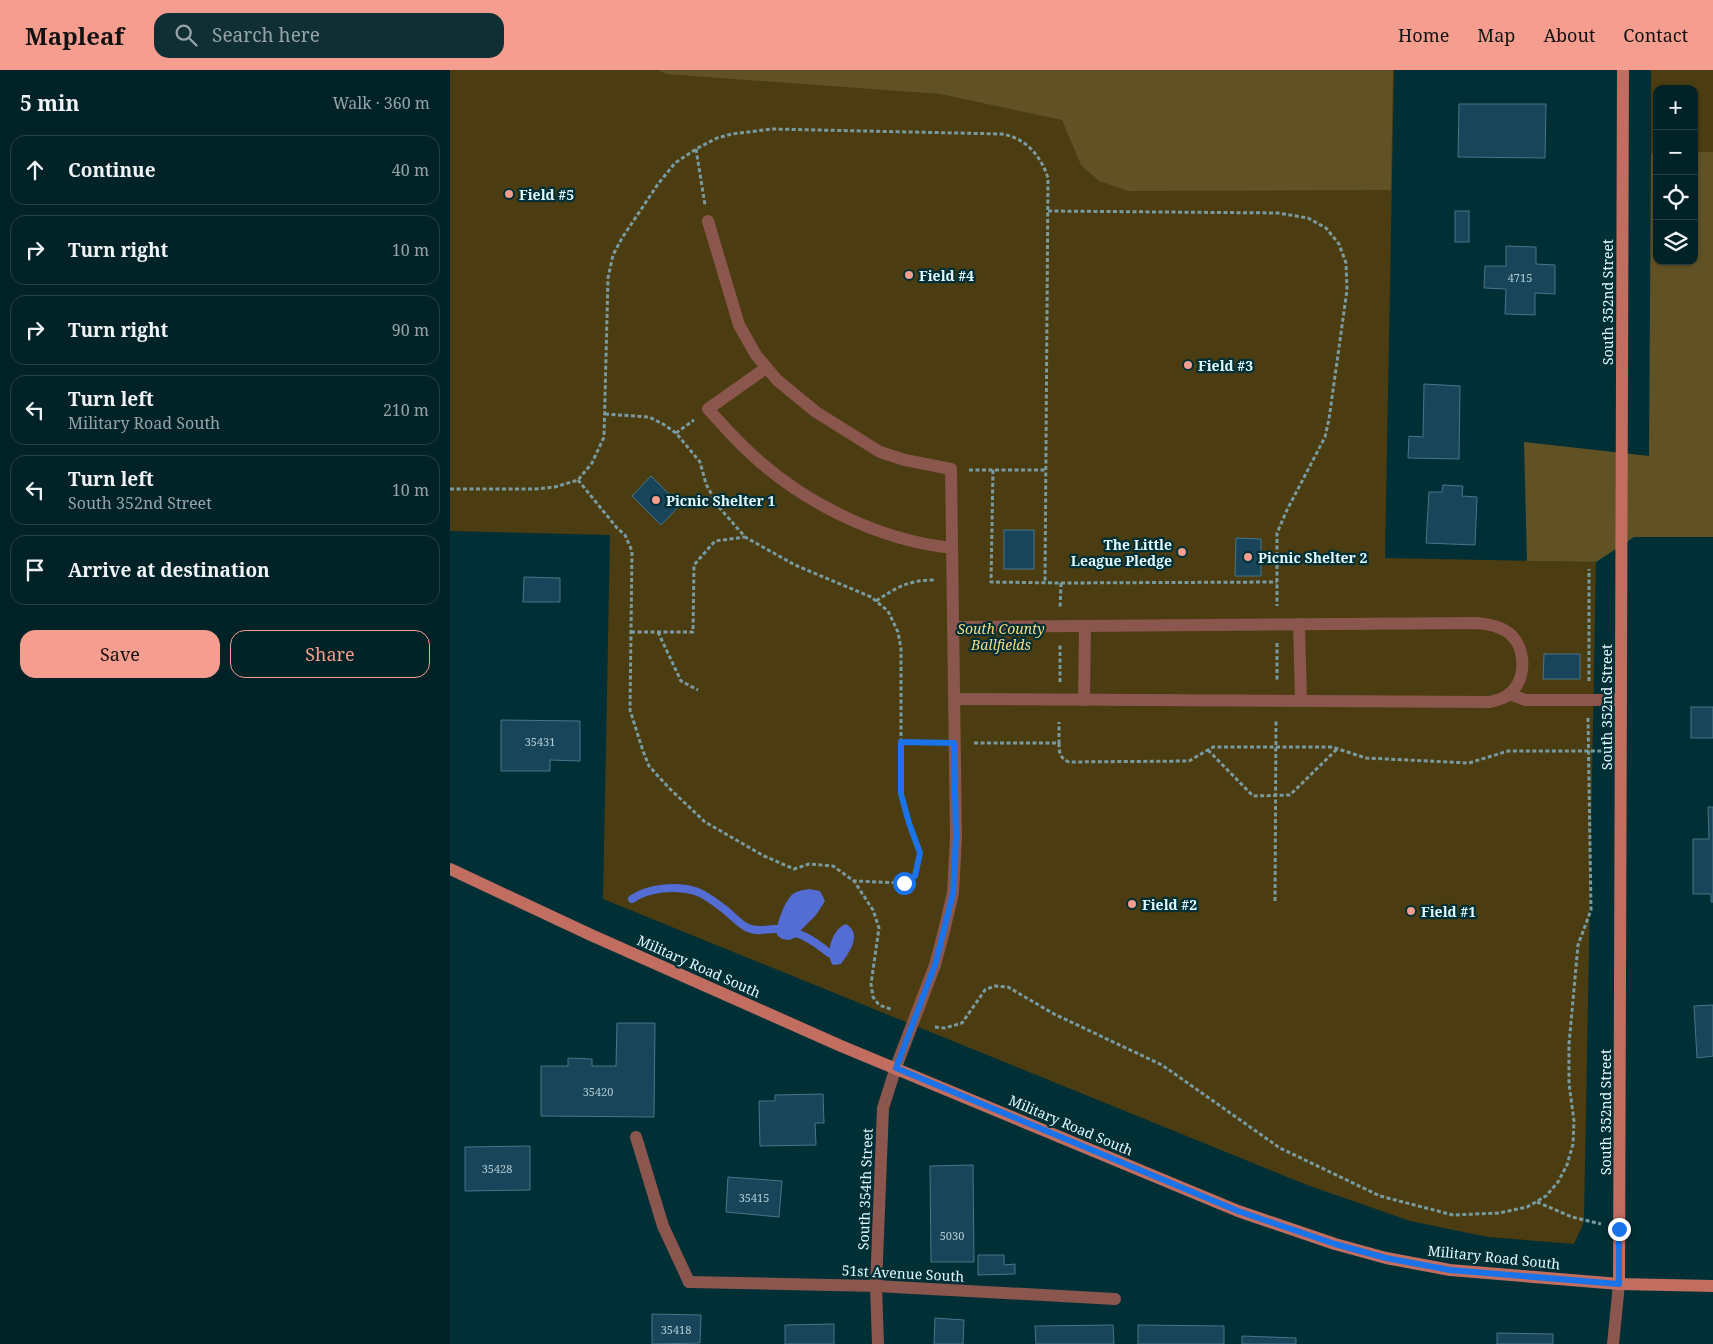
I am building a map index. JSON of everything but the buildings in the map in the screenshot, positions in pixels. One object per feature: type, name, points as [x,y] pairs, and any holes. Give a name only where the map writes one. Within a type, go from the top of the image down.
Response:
[{"type":"main road","name":"South 352nd Street","points":[[1619,1284],[1623,70]]},
{"type":"main road","name":"Military Road South","points":[[450,869],[582,931],[823,1038],[1238,1211],[1335,1244],[1386,1258],[1450,1270],[1619,1284],[1713,1286]]},
{"type":"street","points":[[708,221],[739,326],[756,355],[777,380],[816,412],[880,452],[905,460],[951,469]]},
{"type":"street","points":[[766,368],[708,409],[748,451],[785,482],[816,501],[848,517],[898,538],[952,548]]},
{"type":"street","name":"South 354th Street","points":[[878,1344],[876,1286],[883,1108],[935,965],[953,893],[956,838],[951,469]]},
{"type":"street","points":[[953,627],[1476,623],[1493,625],[1509,633],[1518,643],[1521,652],[1521,675],[1518,684],[1500,700],[1490,702],[954,699]]},
{"type":"street","points":[[1300,624],[1301,701]]},
{"type":"street","points":[[1084,700],[1085,626]]},
{"type":"street","points":[[1509,694],[1525,700],[1621,700]]},
{"type":"street","name":"51st Avenue South","points":[[636,1137],[663,1226],[689,1282],[876,1286],[1115,1299]]},
{"type":"street","name":"South 352nd Street","points":[[1614,1344],[1619,1284]]},
{"type":"path","points":[[450,490],[555,487],[578,480],[598,453],[604,437],[606,414],[608,278],[613,255],[642,205],[658,184],[675,163],[696,149],[725,136],[772,129],[1002,134],[1023,141],[1039,157],[1048,178],[1045,582]]},
{"type":"path","points":[[696,149],[708,221]]},
{"type":"path","points":[[1048,210],[1278,213],[1308,218],[1326,228],[1338,244],[1346,263],[1347,290],[1329,419],[1325,436],[1287,510],[1278,533],[1277,614]]},
{"type":"path","points":[[606,414],[649,417],[663,424],[676,434],[700,462],[706,484],[718,506],[745,537],[795,565],[876,601],[888,611],[898,632],[901,649],[901,794],[920,853],[915,876],[904,883],[854,880]]},
{"type":"path","points":[[951,469],[1046,470]]},
{"type":"path","points":[[993,470],[991,582],[1278,582]]},
{"type":"path","points":[[578,480],[617,528],[625,535],[632,551],[630,710],[642,752],[650,766],[669,788],[705,822],[764,856],[794,869],[809,864],[833,866],[854,880],[873,910],[879,928],[871,984],[873,997],[879,1005],[893,1010]]},
{"type":"path","points":[[631,632],[693,632],[694,565],[715,541],[745,537]]},
{"type":"path","points":[[935,1027],[945,1028],[962,1023],[985,990],[995,986],[1008,987],[1054,1014],[1162,1065],[1280,1148],[1380,1196],[1453,1215],[1499,1213],[1527,1207],[1546,1196],[1558,1182],[1567,1165],[1573,1144],[1574,1122],[1569,1084],[1569,1044],[1578,945],[1590,910],[1588,751],[1589,570]]},
{"type":"path","points":[[876,601],[896,587],[911,582],[952,579]]},
{"type":"path","points":[[1060,583],[1060,615]]},
{"type":"path","points":[[658,632],[681,681],[698,690]]},
{"type":"path","points":[[1060,639],[1060,683]]},
{"type":"path","points":[[1277,640],[1277,684]]},
{"type":"path","points":[[1275,901],[1276,717]]},
{"type":"path","points":[[1059,722],[1060,756],[1063,760],[1069,762],[1189,761],[1213,747],[1332,747],[1366,758],[1469,762],[1508,751],[1621,751]]},
{"type":"path","points":[[901,742],[1059,743]]},
{"type":"path","points":[[1208,750],[1253,796],[1276,796],[1290,795],[1337,749]]},
{"type":"path","points":[[1536,1202],[1572,1217],[1619,1229]]},
{"type":"green space","name":"South County Ballfields","points":[[450,70],[1394,70],[1385,558],[1596,562],[1584,1222],[1574,1244],[1488,1237],[1410,1221],[1307,1185],[603,899],[610,535],[450,531]]},
{"type":"green space","points":[[1651,70],[1713,70],[1713,152],[1698,152],[1698,85],[1653,85],[1653,153],[1651,153]]},
{"type":"shaded area","points":[[658,70],[1393,70],[1391,190],[1128,191],[1099,181],[1081,165],[1062,120],[940,94],[666,74]]},
{"type":"shaded area","points":[[1698,152],[1713,152],[1713,537],[1634,537],[1596,562],[1527,561],[1524,442],[1649,456],[1651,153],[1653,153],[1653,265],[1698,265]]},
{"type":"water","points":[[809,889],[820,891],[825,901],[797,937],[789,940],[782,939],[777,935],[777,931],[784,907],[795,893]]},
{"type":"water","points":[[846,924],[854,933],[853,944],[841,964],[833,965],[829,955],[831,942],[841,926]]},
{"type":"waterway","points":[[632,899],[654,890],[679,888],[695,891],[714,901],[748,928],[760,930],[778,929],[793,932],[811,940],[829,953]]},
{"type":"place","name":"Field #5","points":[[509,194]]},
{"type":"place","name":"Field #4","points":[[909,275]]},
{"type":"place","name":"Field #3","points":[[1188,365]]},
{"type":"place","name":"Picnic Shelter 1","points":[[656,500]]},
{"type":"place","name":"The Little League Pledge","points":[[1182,552]]},
{"type":"place","name":"Picnic Shelter 2","points":[[1248,557]]},
{"type":"place","name":"Field #2","points":[[1132,904]]},
{"type":"place","name":"Field #1","points":[[1411,911]]},
{"type":"route","points":[[904,883],[915,876],[920,853],[901,794],[901,742],[954,743],[956,838],[953,893],[935,965],[896,1068],[1238,1211],[1335,1244],[1386,1258],[1450,1270],[1619,1284],[1619,1229]]}]
